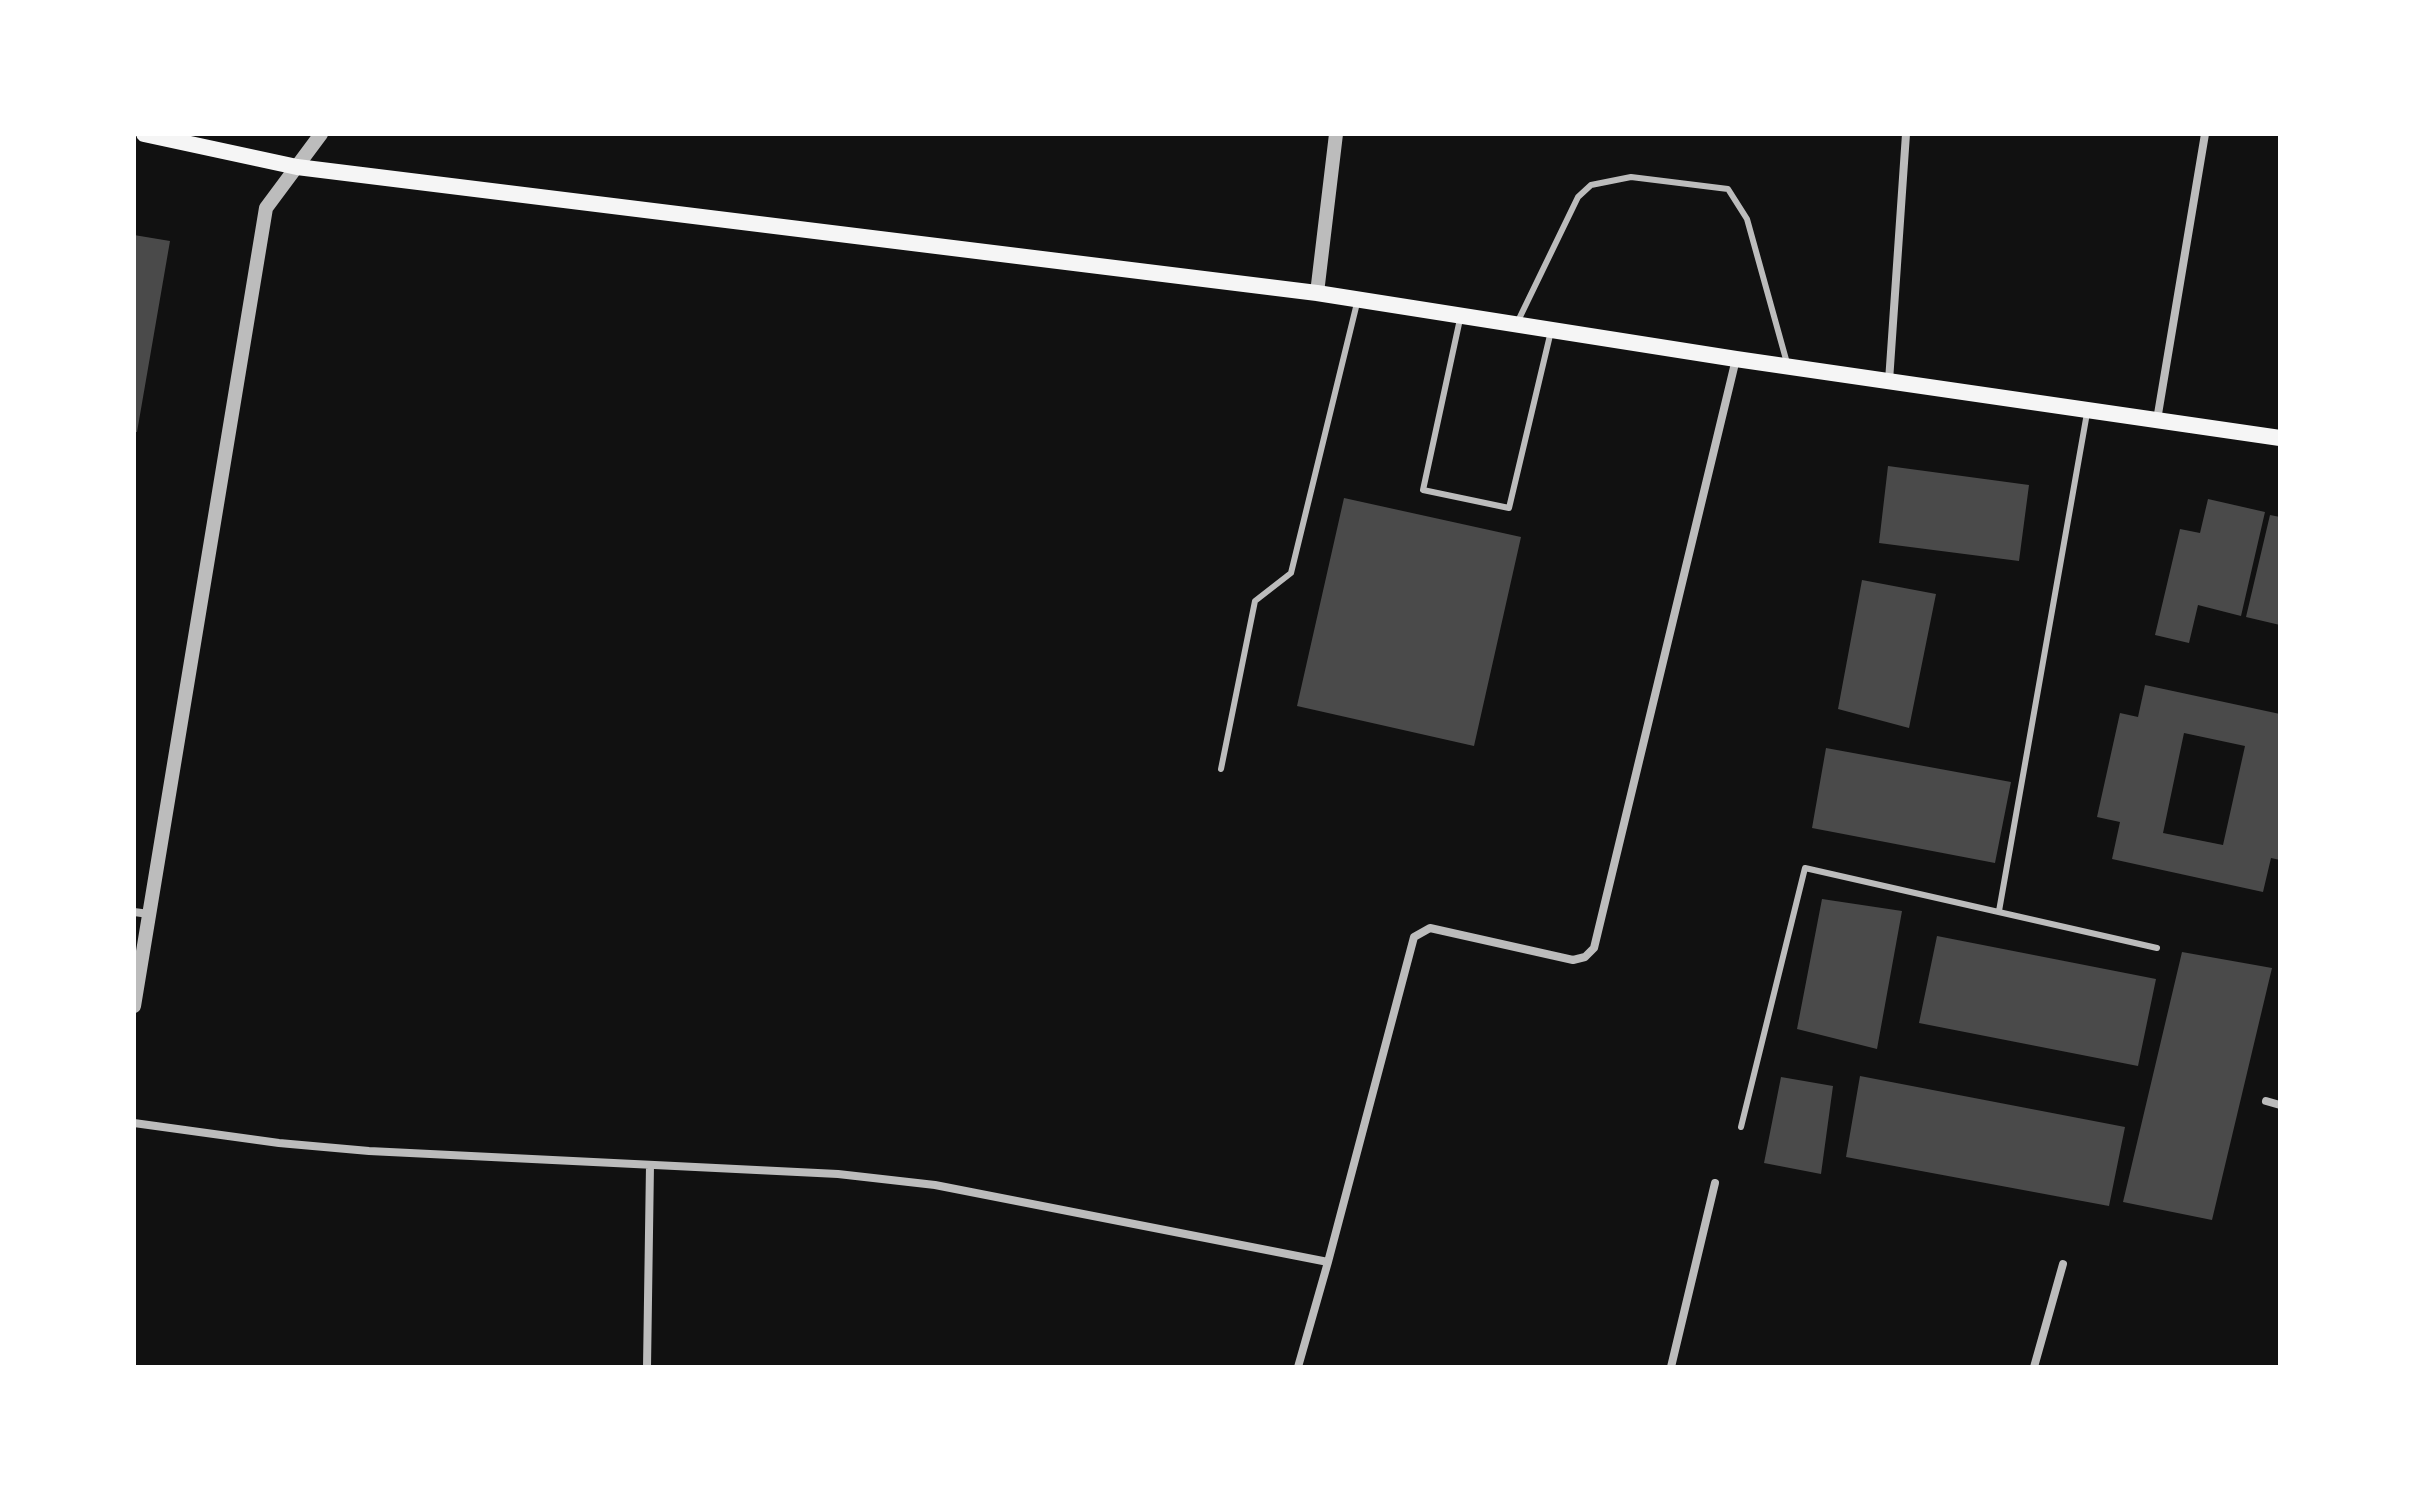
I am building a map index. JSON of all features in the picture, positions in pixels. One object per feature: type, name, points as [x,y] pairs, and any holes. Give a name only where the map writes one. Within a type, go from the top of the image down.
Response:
[{"type":"main road","points":[[144,134],[297,167],[1317,293],[1736,359],[2280,438]]},
{"type":"street","points":[[134,1006],[142,913],[266,208],[321,134]]},
{"type":"street","points":[[1317,293],[1336,134]]},
{"type":"street","points":[[1889,381],[1906,134]]},
{"type":"street","points":[[2157,420],[2205,134]]},
{"type":"street","points":[[1298,1367],[1414,937],[1430,928],[1573,960],[1585,957],[1594,948],[1736,359]]},
{"type":"street","points":[[2266,1101],[2280,1105]]},
{"type":"street","points":[[134,1123],[354,1150],[838,1174],[935,1185],[1328,1262]]},
{"type":"street","points":[[647,1367],[650,1165]]},
{"type":"street","points":[[1671,1367],[1715,1183]]},
{"type":"street","points":[[2034,1367],[2063,1264]]},
{"type":"lane","points":[[1517,324],[1578,197],[1591,185],[1631,177],[1728,189],[1747,219],[1788,366]]},
{"type":"lane","points":[[1221,769],[1255,601],[1291,573],[1358,299]]},
{"type":"lane","points":[[1461,315],[1423,490],[1509,508],[1551,330]]},
{"type":"lane","points":[[1999,911],[2088,409]]},
{"type":"lane","points":[[1741,1127],[1805,868],[2157,948]]},
{"type":"building","points":[[134,235],[170,241],[137,432],[134,432]]},
{"type":"building","points":[[1888,466],[2029,485],[2019,561],[1879,543]]},
{"type":"building","points":[[1344,498],[1521,537],[1474,746],[1297,706]]},
{"type":"building","points":[[2208,499],[2265,512],[2241,616],[2198,605],[2189,643],[2155,635],[2180,529],[2200,533]]},
{"type":"building","points":[[2270,515],[2280,517],[2280,625],[2246,617]]},
{"type":"building","points":[[1862,580],[1936,594],[1909,728],[1838,709]]},
{"type":"building","points":[[2145,685],[2280,714],[2280,860],[2271,858],[2263,892],[2112,859],[2120,822],[2097,817],[2120,713],[2138,717]],"holes":[[[2184,733],[2245,746],[2223,845],[2163,833]]]},
{"type":"building","points":[[1826,748],[2011,782],[1995,863],[1812,828]]},
{"type":"building","points":[[1822,899],[1902,911],[1877,1049],[1797,1029]]},
{"type":"building","points":[[1937,936],[2156,979],[2138,1066],[1919,1023]]},
{"type":"building","points":[[2182,952],[2272,968],[2212,1220],[2123,1202]]},
{"type":"building","points":[[1860,1076],[2125,1127],[2109,1206],[1846,1157]]},
{"type":"building","points":[[1781,1077],[1833,1086],[1821,1174],[1764,1163]]}]
